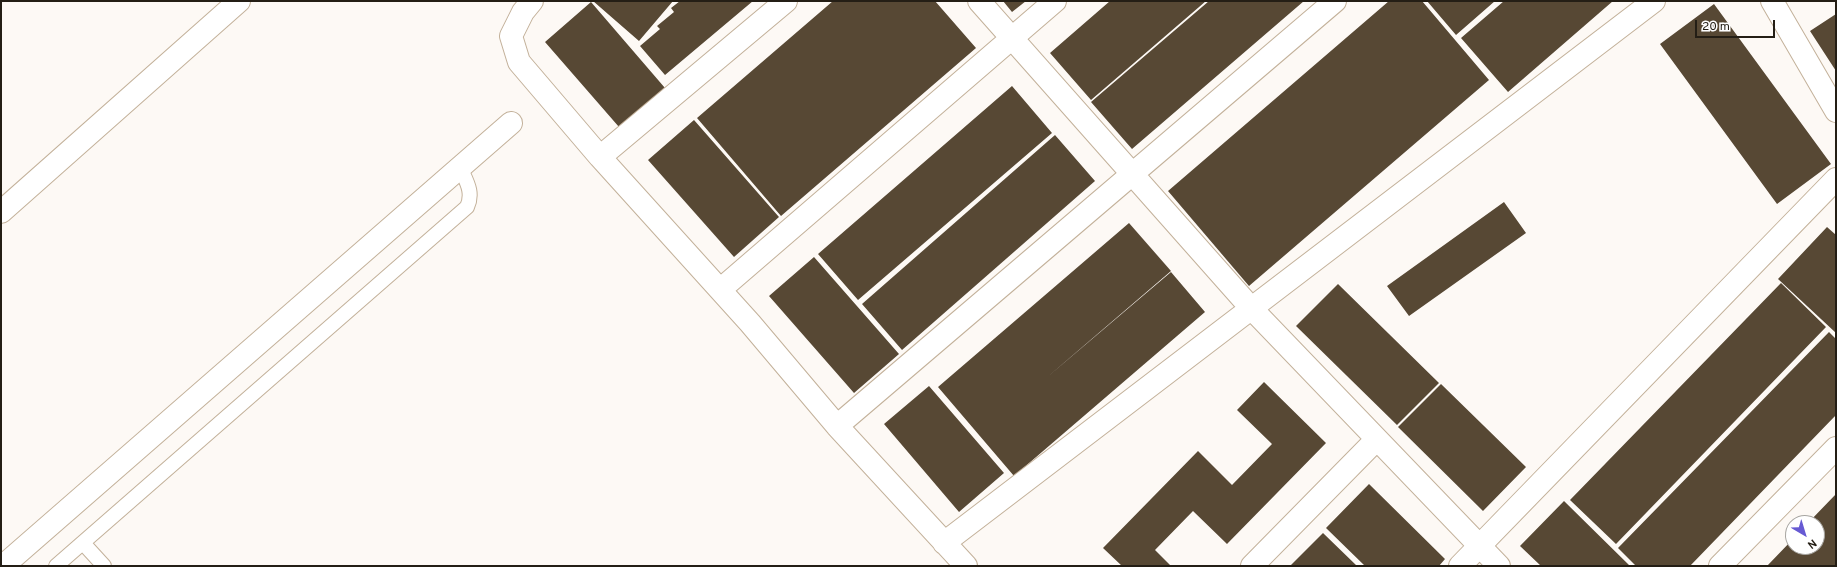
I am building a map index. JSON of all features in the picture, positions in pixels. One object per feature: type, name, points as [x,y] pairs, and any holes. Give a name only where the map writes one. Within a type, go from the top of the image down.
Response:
[{"type":"street","points":[[1,212],[239,1]]},
{"type":"street","points":[[532,1],[523,12],[511,36],[519,62],[600,156],[721,289],[837,426],[966,566]]},
{"type":"street","points":[[600,156],[786,1]]},
{"type":"street","points":[[979,1],[1013,37],[1252,308],[1376,440],[1499,566]]},
{"type":"street","points":[[721,289],[1055,1]]},
{"type":"street","points":[[837,426],[1335,1]]},
{"type":"street","points":[[944,543],[1654,1]]},
{"type":"street","points":[[1772,1],[1836,110]]},
{"type":"street","points":[[3,566],[511,123]]},
{"type":"street","points":[[1460,566],[1836,179]]},
{"type":"street","points":[[1252,566],[1376,440]]},
{"type":"street","points":[[1720,566],[1836,448]]},
{"type":"lane","points":[[56,566],[467,207],[471,192],[460,167]]},
{"type":"lane","points":[[83,543],[104,566]]},
{"type":"building","points":[[593,1],[673,1],[639,41]]},
{"type":"building","points":[[680,1],[753,1],[665,75],[640,46],[660,29],[657,26],[674,12],[671,8]]},
{"type":"building","points":[[833,1],[935,1],[976,48],[781,216],[697,118]]},
{"type":"building","points":[[1003,1],[1026,1],[1012,12]]},
{"type":"building","points":[[1110,1],[1206,1],[1091,100],[1050,53]]},
{"type":"building","points":[[1209,1],[1304,1],[1132,149],[1091,102]]},
{"type":"building","points":[[1389,1],[1422,1],[1489,80],[1249,286],[1168,191]]},
{"type":"building","points":[[1427,1],[1495,1],[1456,35]]},
{"type":"building","points":[[1504,1],[1613,1],[1508,92],[1461,38]]},
{"type":"building","points":[[591,2],[665,88],[619,127],[545,42]]},
{"type":"building","points":[[1714,4],[1831,164],[1777,204],[1660,44]]},
{"type":"building","points":[[1836,14],[1836,71],[1810,31]]},
{"type":"building","points":[[1012,86],[1052,133],[858,300],[818,254]]},
{"type":"building","points":[[694,120],[779,217],[734,257],[648,160]]},
{"type":"building","points":[[1055,135],[1095,181],[902,350],[862,304]]},
{"type":"building","points":[[1504,202],[1526,233],[1409,316],[1387,286]]},
{"type":"building","points":[[1129,223],[1171,271],[1045,379],[1171,272],[1205,312],[1014,476],[938,387]]},
{"type":"building","points":[[1827,227],[1836,235],[1836,333],[1778,279]]},
{"type":"building","points":[[814,257],[899,354],[854,393],[769,296]]},
{"type":"building","points":[[1781,283],[1826,327],[1616,544],[1570,500]]},
{"type":"building","points":[[1338,284],[1439,383],[1397,425],[1296,326]]},
{"type":"building","points":[[1829,332],[1836,339],[1836,415],[1690,566],[1636,566],[1618,548]]},
{"type":"building","points":[[1264,382],[1326,443],[1227,544],[1193,511],[1155,550],[1171,566],[1122,566],[1103,548],[1198,451],[1232,485],[1272,444],[1237,410]]},
{"type":"building","points":[[1441,384],[1526,467],[1483,511],[1398,427]]},
{"type":"building","points":[[929,386],[1004,473],[959,512],[884,424]]},
{"type":"building","points":[[1369,484],[1445,559],[1439,566],[1365,566],[1326,528]]},
{"type":"building","points":[[1836,494],[1836,566],[1767,566],[1785,547],[1785,555],[1825,555],[1825,515],[1816,515]]},
{"type":"building","points":[[1564,501],[1630,566],[1541,566],[1520,546]]},
{"type":"building","points":[[1323,533],[1357,566],[1290,566]]}]
